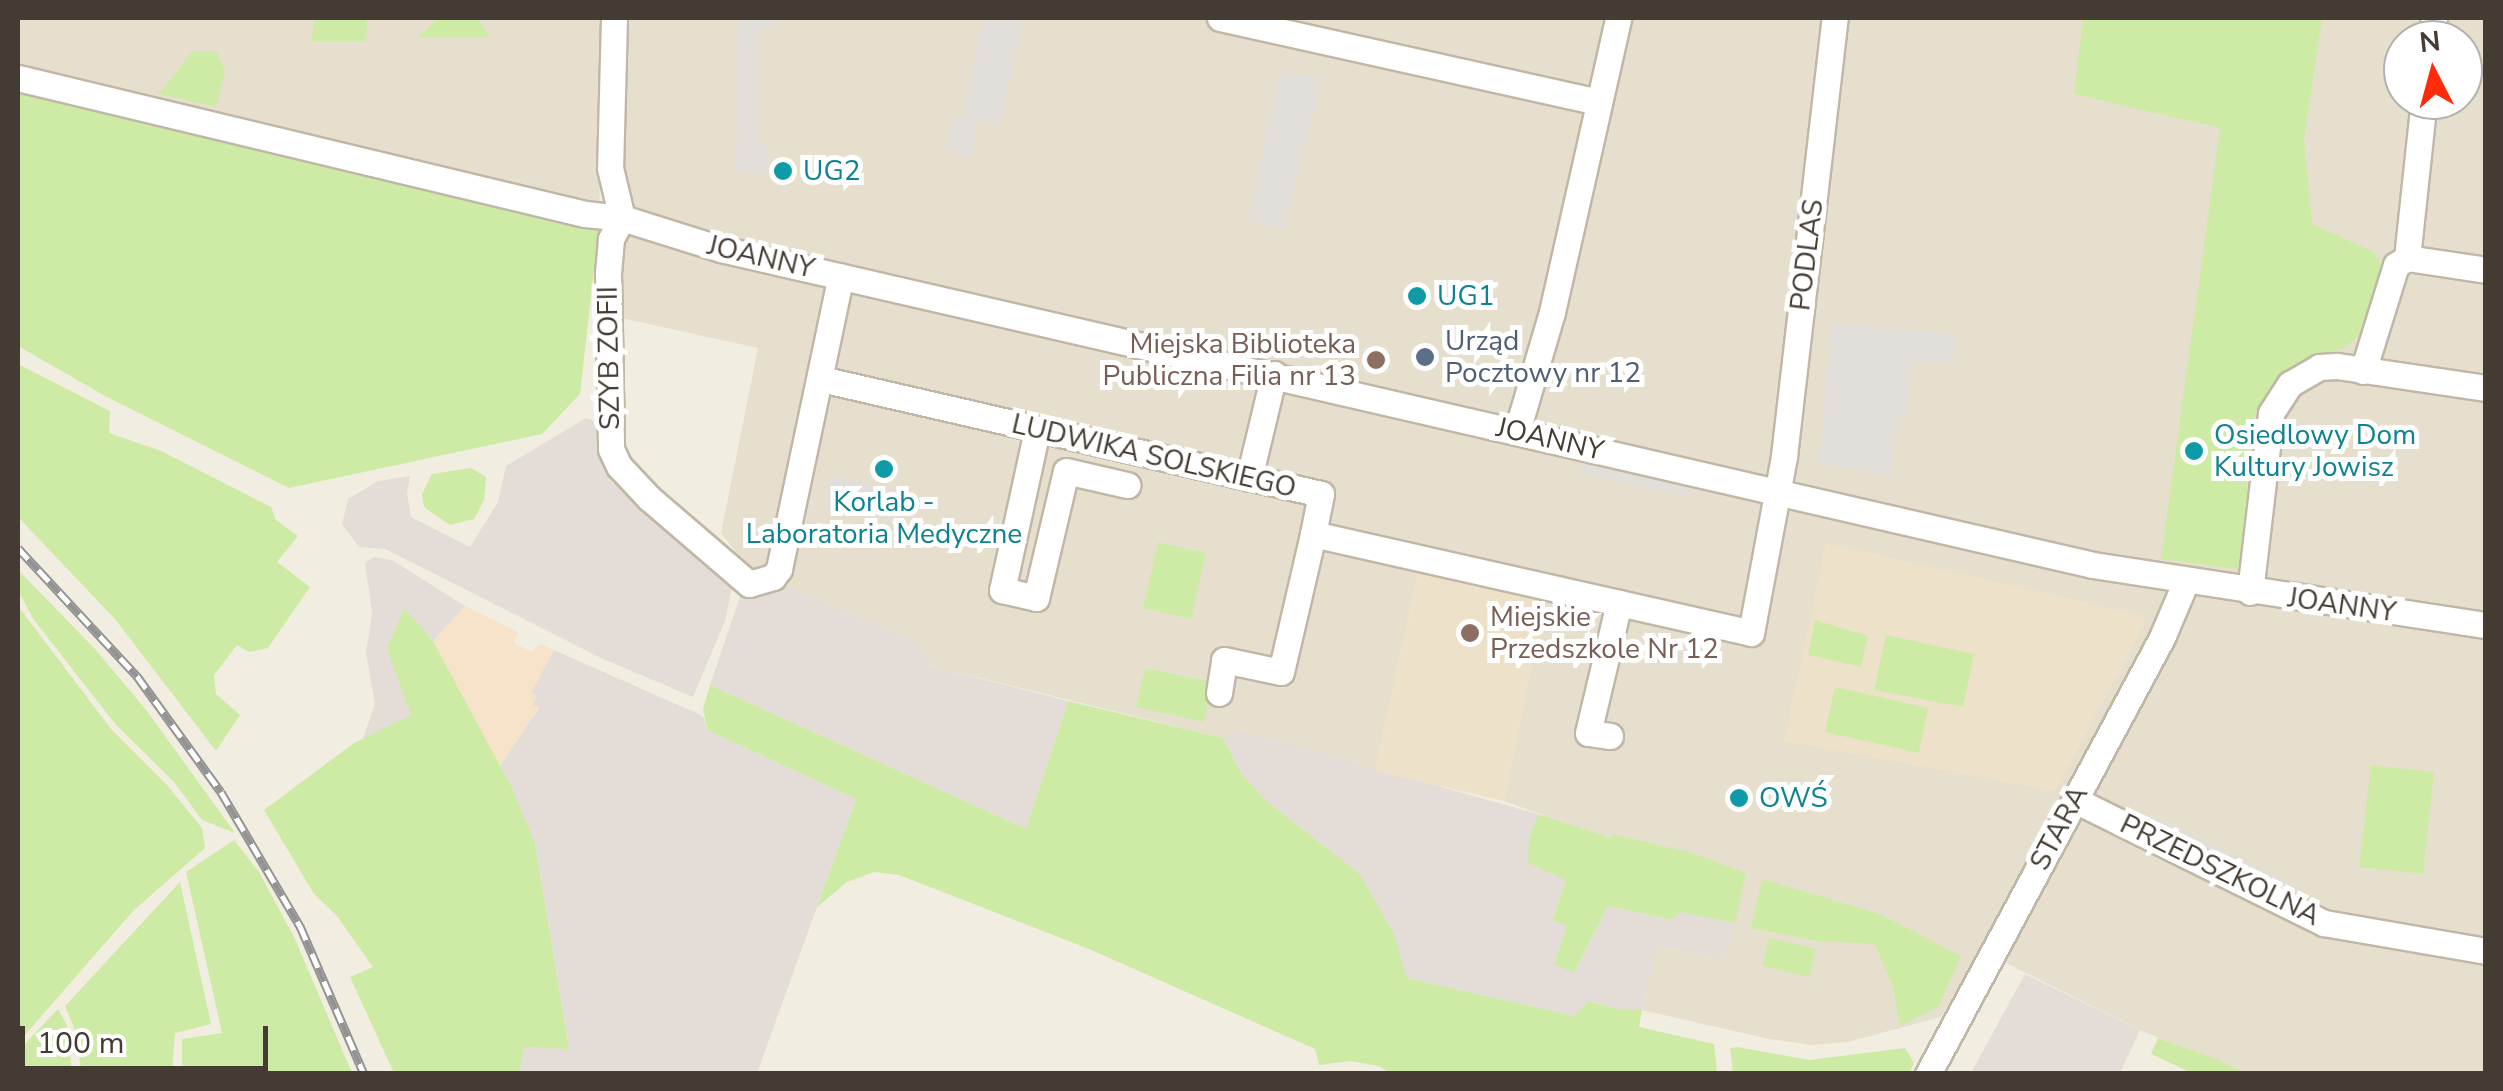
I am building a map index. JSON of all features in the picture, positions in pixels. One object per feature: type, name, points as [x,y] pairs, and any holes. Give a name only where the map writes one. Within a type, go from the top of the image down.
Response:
[{"type":"street","points":[[614,18],[610,168],[622,218]]},
{"type":"street","points":[[1220,18],[1599,102]]},
{"type":"street","points":[[1516,431],[1552,312],[1618,18]]},
{"type":"street","name":"PODLAS","points":[[1778,492],[1835,18]]},
{"type":"street","name":"JOANNY","points":[[18,78],[585,214],[622,218],[678,238],[2093,565],[2250,592],[2486,624]]},
{"type":"street","points":[[2407,258],[2422,120]]},
{"type":"street","name":"SZYB ZOFII","points":[[622,218],[611,239],[608,272],[611,449],[619,466],[650,498],[742,582],[760,584],[780,568],[822,379]]},
{"type":"street","points":[[2363,371],[2396,265],[2407,258],[2486,270]]},
{"type":"street","points":[[822,379],[840,276]]},
{"type":"street","points":[[2250,592],[2271,413],[2302,374],[2319,367],[2486,388]]},
{"type":"street","points":[[1249,478],[1274,374]]},
{"type":"street","name":"LUDWIKA SOLSKIEGO","points":[[822,379],[1322,494],[1313,534],[1751,633],[1778,492]]},
{"type":"street","points":[[1037,430],[1002,590],[1036,598],[1066,471],[1127,485]]},
{"type":"street","points":[[1219,694],[1224,660],[1281,672],[1313,534]]},
{"type":"street","name":"STARA","points":[[1928,1074],[2163,636],[2186,581]]},
{"type":"street","points":[[1610,736],[1588,733],[1619,603]]},
{"type":"street","name":"PRZEDSZKOLNA","points":[[2075,800],[2324,923],[2486,951]]},
{"type":"shaded area","points":[[18,18],[603,18],[599,225],[18,92]]},
{"type":"shaded area","points":[[627,18],[2485,18],[2485,1073],[2244,1073],[2140,1030],[1980,950],[1941,1017],[1848,1042],[1812,1045],[1769,1039],[1642,1010],[1657,946],[1723,959],[1746,874],[1587,831],[1504,801],[1546,597],[1419,568],[1375,771],[1242,732],[1223,738],[931,666],[917,642],[752,573],[721,533],[758,348],[617,317]]},
{"type":"shaded area","points":[[739,18],[777,18],[776,27],[760,28],[758,138],[770,152],[765,176],[736,170]]},
{"type":"shaded area","points":[[984,18],[1023,18],[1000,125],[980,120],[970,157],[945,151],[953,118],[962,119]]},
{"type":"shaded area","points":[[1281,70],[1322,78],[1283,229],[1247,220]]},
{"type":"shaded area","points":[[1832,323],[1956,334],[1953,364],[1914,360],[1905,416],[1899,414],[1897,420],[1890,476],[1819,463]]},
{"type":"shaded area","points":[[586,418],[596,422],[732,587],[725,621],[693,697],[601,658],[385,549],[359,547],[342,524],[348,499],[378,481],[410,476],[407,493],[411,517],[470,547],[498,502],[506,466]]},
{"type":"shaded area","points":[[1583,461],[1690,485],[1688,497],[1580,473]]},
{"type":"shaded area","points":[[831,476],[908,493],[901,523],[825,506]]},
{"type":"shaded area","points":[[1826,543],[2141,615],[2145,623],[2055,791],[1784,741]]},
{"type":"shaded area","points":[[374,557],[392,560],[465,606],[433,641],[404,609],[387,649],[412,715],[362,741],[375,704],[366,653],[372,613],[365,563]]},
{"type":"shaded area","points":[[1419,568],[1546,597],[1504,801],[1375,771]]},
{"type":"shaded area","points":[[765,578],[918,642],[931,666],[1068,701],[1026,829],[710,685],[743,588]]},
{"type":"shaded area","points":[[465,606],[518,632],[514,643],[532,652],[540,644],[554,650],[532,693],[537,696],[539,707],[500,766],[433,641]]},
{"type":"shaded area","points":[[554,650],[703,716],[707,730],[856,799],[757,1073],[519,1073],[523,1047],[569,1048],[535,843],[500,766],[539,708],[533,704],[537,696],[531,693]]},
{"type":"shaded area","points":[[1242,731],[1538,814],[1529,839],[1531,850],[1566,880],[1552,919],[1568,926],[1555,964],[1575,972],[1608,906],[1671,920],[1680,911],[1735,923],[1723,960],[1658,946],[1642,1010],[1621,1010],[1590,1001],[1574,1016],[1407,978],[1359,873],[1264,799],[1242,774],[1223,738]]},
{"type":"shaded area","points":[[2157,818],[2297,887],[2303,902],[2141,822]]},
{"type":"shaded area","points":[[2025,974],[2140,1030],[2120,1073],[1971,1073]]},
{"type":"green space","points":[[315,18],[367,18],[366,41],[311,41]]},
{"type":"green space","points":[[438,18],[477,18],[490,37],[418,37]]},
{"type":"green space","points":[[2083,18],[2322,18],[2304,140],[2312,224],[2374,252],[2382,267],[2360,335],[2344,348],[2306,358],[2284,374],[2249,423],[2245,550],[2237,569],[2161,559],[2220,128],[2074,94]]},
{"type":"green space","points":[[193,51],[216,51],[225,71],[216,107],[159,94]]},
{"type":"green space","points":[[18,92],[599,225],[580,394],[542,434],[289,488],[107,397],[18,346]]},
{"type":"green space","points":[[18,364],[110,411],[109,433],[161,451],[271,507],[276,520],[298,536],[277,562],[310,587],[268,648],[249,652],[237,645],[214,675],[216,694],[240,715],[216,751],[115,619],[18,517]]},
{"type":"green space","points":[[471,468],[486,477],[484,500],[474,519],[450,525],[424,507],[422,494],[432,474]]},
{"type":"green space","points":[[1158,542],[1206,553],[1191,619],[1143,608]]},
{"type":"green space","points":[[18,570],[95,649],[147,711],[235,833],[202,820],[174,782],[116,725],[34,620],[18,591]]},
{"type":"green space","points":[[18,606],[111,729],[167,785],[202,828],[205,848],[133,911],[18,1043]]},
{"type":"green space","points":[[404,608],[433,641],[512,788],[535,843],[569,1049],[524,1047],[519,1073],[394,1073],[350,977],[373,967],[337,916],[314,894],[264,810],[354,743],[411,715],[387,649]]},
{"type":"green space","points":[[1815,620],[1868,636],[1861,667],[1808,655]]},
{"type":"green space","points":[[1886,635],[1974,654],[1963,707],[1874,690]]},
{"type":"green space","points":[[1145,668],[1212,682],[1204,722],[1136,707]]},
{"type":"green space","points":[[710,685],[1026,829],[1068,701],[1223,738],[1242,774],[1264,799],[1359,873],[1393,932],[1407,978],[1574,1016],[1589,1001],[1621,1010],[1642,1010],[1639,1027],[1714,1044],[1717,1073],[1392,1074],[1379,1066],[1350,1061],[1319,1065],[1315,1049],[1089,949],[899,875],[874,872],[847,882],[817,907],[856,799],[707,730],[703,709]]},
{"type":"green space","points":[[1835,687],[1928,708],[1919,753],[1825,732]]},
{"type":"green space","points":[[2371,765],[2434,772],[2423,874],[2359,867]]},
{"type":"green space","points":[[1538,814],[1611,838],[1613,834],[1689,852],[1746,873],[1735,923],[1680,912],[1672,920],[1608,906],[1574,973],[1554,964],[1567,926],[1552,920],[1566,880],[1528,863],[1529,839]]},
{"type":"green space","points":[[234,840],[259,872],[295,939],[352,1073],[182,1073],[182,1039],[222,1033],[186,872]]},
{"type":"green space","points":[[1762,879],[1880,914],[1961,956],[1938,1007],[1900,1026],[1893,988],[1875,944],[1817,941],[1751,928]]},
{"type":"green space","points":[[180,882],[211,1024],[175,1033],[172,1073],[81,1073],[77,1035],[65,1006]]},
{"type":"green space","points":[[1769,938],[1816,949],[1809,977],[1762,966]]},
{"type":"green space","points":[[58,1009],[67,1025],[72,1073],[18,1073],[18,1051]]},
{"type":"green space","points":[[2158,1038],[2244,1073],[2192,1073],[2151,1054]]},
{"type":"green space","points":[[1730,1048],[1809,1060],[1905,1048],[1914,1063],[1909,1073],[1733,1073]]},
{"type":"railway","points":[[18,548],[137,676],[221,792],[300,926],[364,1074]]},
{"type":"place","name":"UG2","points":[[783,171]]},
{"type":"place","name":"UG1","points":[[1417,296]]},
{"type":"place","name":"Urząd Pocztowy nr 12","points":[[1425,357]]},
{"type":"place","name":"Miejska Biblioteka Publiczna Filia nr 13","points":[[1376,360]]},
{"type":"place","name":"Osiedlowy Dom Kultury Jowisz","points":[[2194,451]]},
{"type":"place","name":"Korlab - Laboratoria Medyczne","points":[[884,469]]},
{"type":"place","name":"Miejskie Przedszkole Nr 12","points":[[1470,633]]},
{"type":"place","name":"OWŚ","points":[[1739,798]]}]
